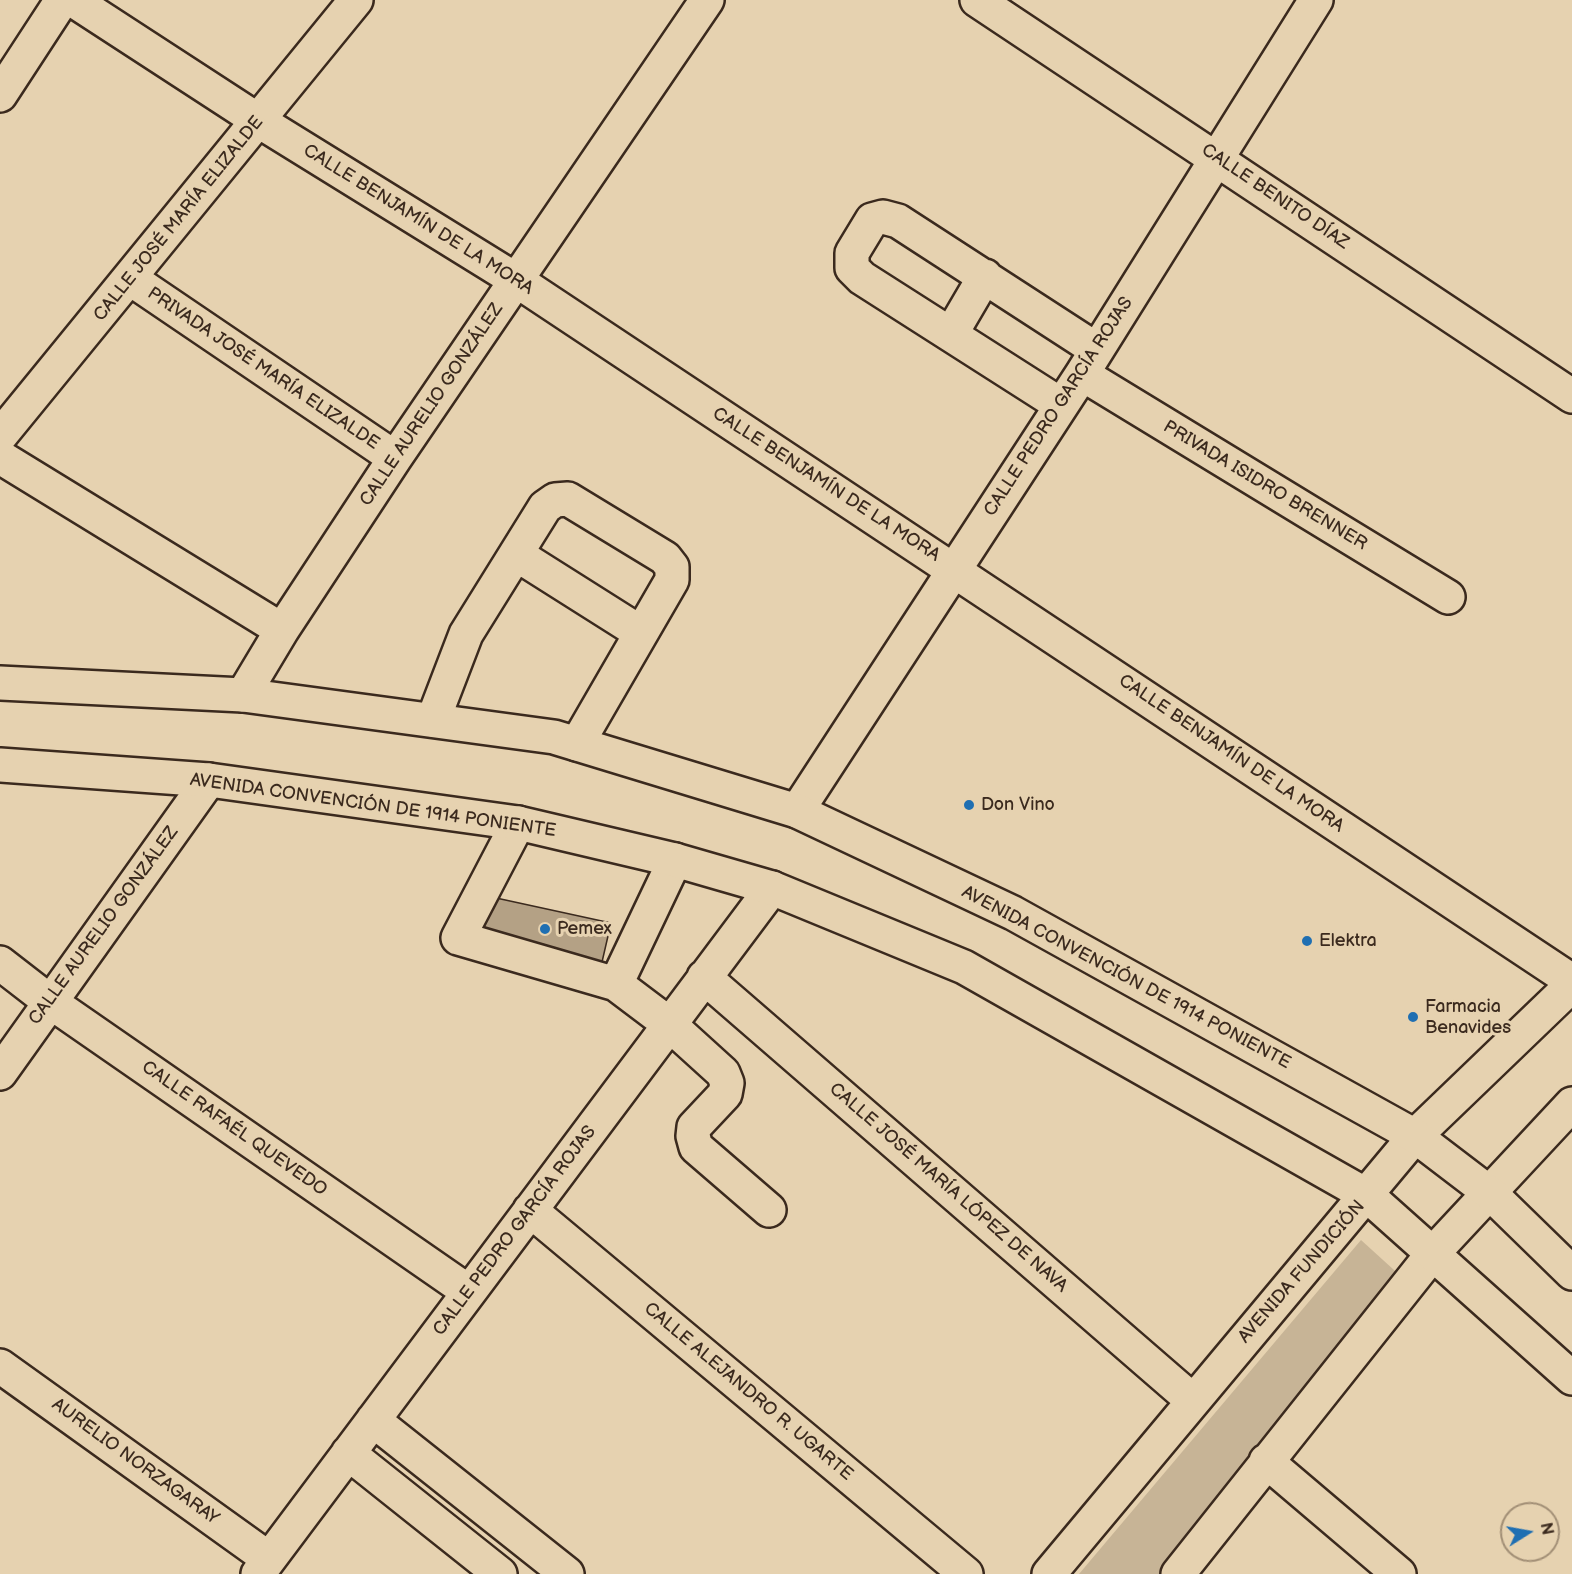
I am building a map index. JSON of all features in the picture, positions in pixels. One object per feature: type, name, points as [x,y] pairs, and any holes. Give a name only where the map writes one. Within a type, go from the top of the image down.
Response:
[{"type":"street","points":[[0,94],[62,0]]},
{"type":"street","name":"CALLE BENJAMÍN DE LA MORA","points":[[73,0],[259,121],[516,280],[1572,981]]},
{"type":"street","name":"CALLE JOSÉ MARÍA ELIZALDE","points":[[0,436],[131,279],[356,0]]},
{"type":"street","name":"CALLE AURELIO GONZÁLEZ","points":[[243,695],[282,630],[395,458],[707,0]]},
{"type":"street","name":"CALLE BENITO DÍAZ","points":[[977,0],[1572,396]]},
{"type":"street","name":"CALLE PEDRO GARCÍA ROJAS","points":[[797,811],[1089,362],[1316,0]]},
{"type":"street","name":"PRIVADA ISIDRO BRENNER","points":[[1061,405],[862,278],[852,268],[852,253],[872,220],[884,217],[898,221],[985,276],[1089,362],[1448,597]]},
{"type":"street","points":[[951,334],[985,276]]},
{"type":"street","name":"PRIVADA JOSÉ MARÍA ELIZALDE","points":[[131,279],[395,458]]},
{"type":"street","points":[[0,457],[282,630]]},
{"type":"street","points":[[433,720],[466,634],[545,507],[555,500],[568,499],[665,558],[672,567],[672,580],[577,744]]},
{"type":"street","points":[[516,554],[641,633]]},
{"type":"street","name":"AVENIDA CONVENCIÓN DE 1914 PONIENTE","points":[[0,683],[243,695],[554,737],[797,811],[1013,913],[1415,1136],[1491,1194],[1572,1272]]},
{"type":"street","name":"AVENIDA CONVENCIÓN DE 1914 PONIENTE","points":[[0,765],[209,780],[518,823],[675,860],[772,888],[964,967],[1368,1196],[1434,1252],[1572,1378]]},
{"type":"street","name":"CALLE AURELIO GONZÁLEZ","points":[[0,1073],[49,1001],[209,780]]},
{"type":"street","points":[[518,823],[458,938],[616,984],[669,1024],[723,1073],[727,1083],[725,1094],[694,1127],[693,1136],[696,1147],[769,1210]]},
{"type":"street","points":[[616,984],[675,860]]},
{"type":"street","name":"CALLE PEDRO GARCÍA ROJAS","points":[[263,1566],[772,888]]},
{"type":"street","name":"CALLE RAFAÉL QUEVEDO","points":[[0,963],[49,1001],[469,1292]]},
{"type":"street","name":"CALLE JOSÉ MARÍA LÓPEZ DE NAVA","points":[[704,977],[1192,1400]]},
{"type":"street","name":"AVENIDA FUNDICIÓN","points":[[1049,1574],[1192,1400],[1368,1196],[1415,1136],[1572,986]]},
{"type":"street","points":[[1178,1574],[1434,1252],[1491,1194],[1572,1104]]},
{"type":"street","name":"CALLE ALEJANDRO R. UGARTE","points":[[530,1210],[966,1574]]},
{"type":"street","name":"AURELIO NORZAGARAY","points":[[0,1366],[263,1566]]},
{"type":"street","points":[[373,1420],[567,1574]]},
{"type":"street","points":[[348,1453],[500,1574]]},
{"type":"street","points":[[1266,1461],[1399,1574]]},
{"type":"shaded area","points":[[1361,1240],[1405,1280],[1165,1574],[1079,1574]]},
{"type":"building","name":"Pemex","points":[[487,896],[611,923],[602,962],[479,936]]},
{"type":"place","name":"Don Vino","points":[[969,805]]},
{"type":"place","name":"Pemex","points":[[545,929]]},
{"type":"place","name":"Elektra","points":[[1307,941]]},
{"type":"place","name":"Farmacia Benavides","points":[[1413,1017]]}]
